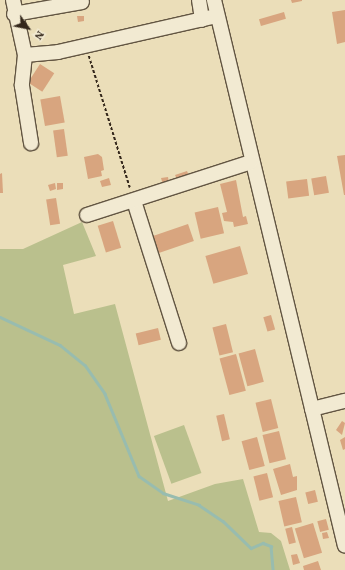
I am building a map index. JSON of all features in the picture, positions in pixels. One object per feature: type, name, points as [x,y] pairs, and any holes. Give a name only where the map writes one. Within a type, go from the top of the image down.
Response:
[{"type":"street","points":[[13,0],[14,14],[25,55],[22,86],[31,143]]},
{"type":"street","points":[[198,0],[202,20]]},
{"type":"street","points":[[214,0],[345,546]]},
{"type":"street","points":[[14,14],[82,2]]},
{"type":"street","points":[[25,55],[58,52],[86,43],[217,16]]},
{"type":"street","points":[[87,215],[252,162]]},
{"type":"street","points":[[134,201],[179,343]]},
{"type":"street","points":[[312,409],[345,401]]},
{"type":"path","points":[[86,43],[111,136],[134,201]]},
{"type":"green space","points":[[82,222],[96,256],[63,265],[74,314],[115,304],[168,501],[215,484],[243,479],[259,532],[271,533],[281,541],[290,570],[0,570],[0,249],[23,249]]},
{"type":"green space","points":[[184,425],[201,473],[171,484],[154,436]]},
{"type":"building","points":[[291,0],[302,0],[302,1],[292,3]]},
{"type":"building","points":[[345,10],[345,42],[337,44],[332,12]]},
{"type":"building","points":[[284,12],[286,19],[261,26],[259,19]]},
{"type":"building","points":[[77,16],[84,16],[84,21],[78,22]]},
{"type":"building","points":[[40,64],[54,73],[42,92],[28,82]]},
{"type":"building","points":[[60,96],[65,123],[45,126],[40,99]]},
{"type":"building","points":[[64,129],[68,156],[57,157],[53,131]]},
{"type":"building","points":[[98,154],[102,157],[104,170],[101,171],[102,176],[88,179],[84,157]]},
{"type":"building","points":[[345,155],[345,195],[344,195],[337,156]]},
{"type":"building","points":[[187,171],[189,176],[177,179],[175,175]]},
{"type":"building","points":[[2,173],[3,193],[0,193],[0,174]]},
{"type":"building","points":[[326,176],[329,193],[314,195],[311,179]]},
{"type":"building","points":[[168,177],[169,183],[163,185],[161,178]]},
{"type":"building","points":[[109,178],[111,185],[102,187],[100,181]]},
{"type":"building","points":[[307,179],[309,196],[288,198],[286,182]]},
{"type":"building","points":[[236,180],[243,217],[246,216],[248,224],[234,227],[233,222],[224,221],[222,213],[227,212],[220,184]]},
{"type":"building","points":[[55,183],[56,189],[50,191],[48,185]]},
{"type":"building","points":[[57,183],[63,183],[63,189],[57,190]]},
{"type":"building","points":[[56,198],[60,224],[50,225],[46,200]]},
{"type":"building","points":[[218,207],[224,233],[201,239],[195,212]]},
{"type":"building","points":[[113,221],[121,248],[106,252],[98,226]]},
{"type":"building","points":[[188,224],[194,241],[159,253],[153,236]]},
{"type":"building","points":[[240,246],[248,274],[213,284],[205,256]]},
{"type":"building","points":[[271,315],[275,329],[267,332],[263,317]]},
{"type":"building","points":[[226,324],[233,352],[219,356],[212,327]]},
{"type":"building","points":[[158,328],[161,340],[139,345],[136,334]]},
{"type":"building","points":[[255,349],[264,382],[247,386],[239,353]]},
{"type":"building","points":[[236,354],[246,391],[229,395],[220,358]]},
{"type":"building","points":[[271,399],[278,428],[263,432],[255,403]]},
{"type":"building","points":[[224,414],[230,439],[222,441],[216,416]]},
{"type":"building","points":[[342,421],[345,423],[342,435],[336,430]]},
{"type":"building","points":[[279,431],[286,459],[270,463],[263,435]]},
{"type":"building","points":[[257,437],[265,466],[249,470],[242,441]]},
{"type":"building","points":[[345,437],[345,449],[343,450],[340,440]]},
{"type":"building","points":[[290,464],[293,477],[297,476],[297,490],[281,495],[273,469]]},
{"type":"building","points":[[267,473],[273,497],[259,501],[253,476]]},
{"type":"building","points":[[315,490],[318,502],[308,504],[305,492]]},
{"type":"building","points":[[296,497],[302,522],[284,526],[278,501]]},
{"type":"building","points":[[326,519],[329,530],[320,532],[317,521]]},
{"type":"building","points":[[313,523],[322,553],[304,558],[295,529]]},
{"type":"building","points":[[292,527],[296,543],[289,544],[285,529]]},
{"type":"building","points":[[327,532],[329,538],[323,539],[322,533]]},
{"type":"building","points":[[297,554],[300,563],[293,565],[291,555]]},
{"type":"building","points":[[318,561],[321,570],[304,570],[303,566]]},
{"type":"waterway","points":[[0,317],[60,345],[85,365],[105,394],[139,476],[163,493],[199,505],[223,521],[251,548],[263,543],[271,546],[273,570]]}]
